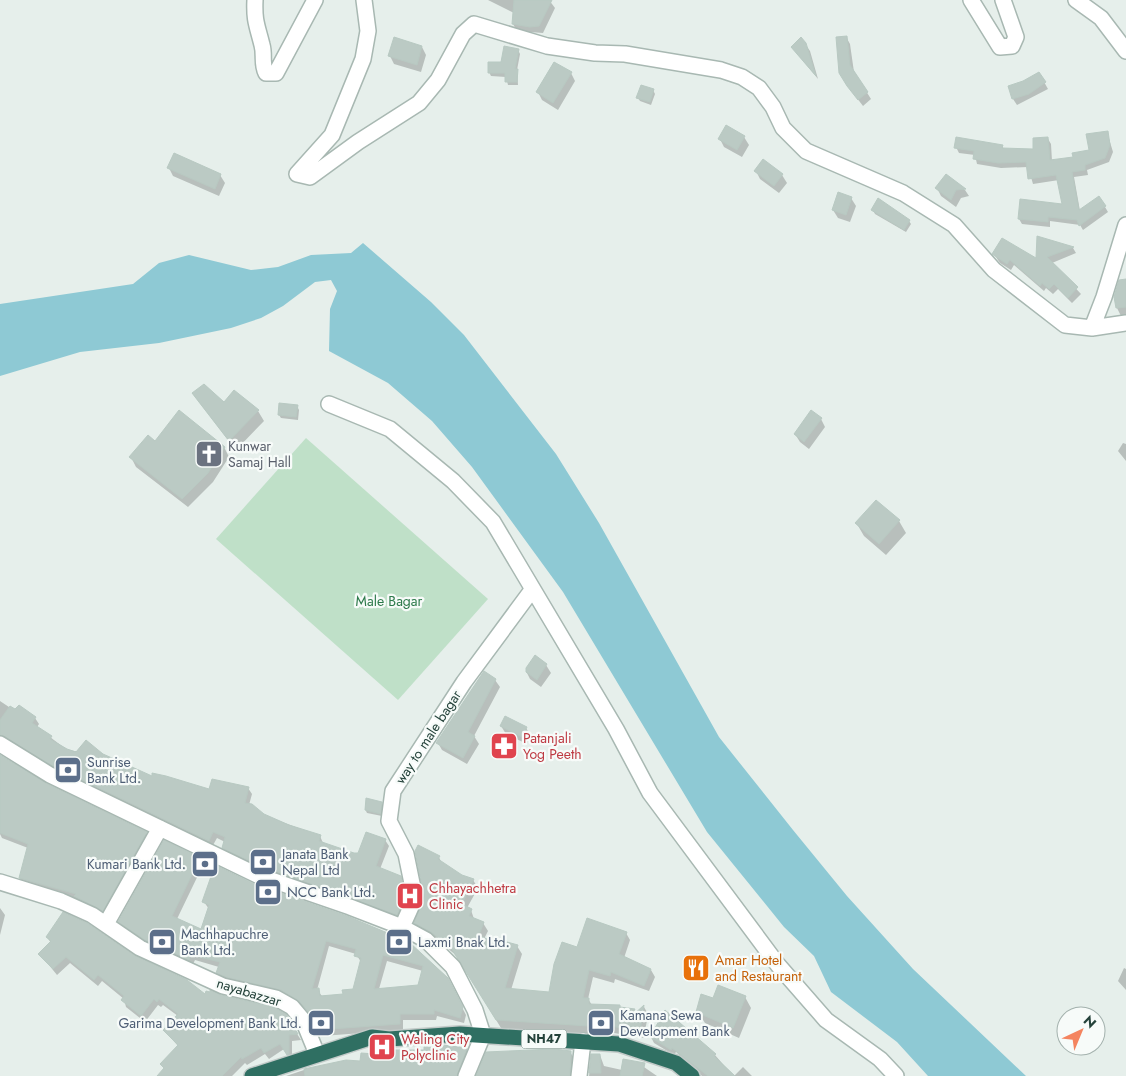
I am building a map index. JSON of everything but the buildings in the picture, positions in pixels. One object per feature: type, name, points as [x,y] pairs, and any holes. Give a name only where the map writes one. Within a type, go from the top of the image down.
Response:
[{"type":"highway","name":"NH47","points":[[252,1076],[372,1038],[389,1039],[460,1034],[619,1044],[676,1063],[692,1076]]},
{"type":"street","points":[[255,0],[254,23],[263,46],[263,66],[266,72],[276,73],[315,0]]},
{"type":"street","points":[[364,0],[368,31],[363,60],[332,135],[297,174],[310,177],[358,142],[419,103],[438,80],[463,34],[474,24],[547,46],[596,53],[624,54],[721,70],[742,77],[759,88],[773,107],[783,128],[806,151],[903,192],[954,225],[994,270],[1065,325],[1092,328],[1126,323]]},
{"type":"street","points":[[971,0],[1000,47],[1012,46],[1016,37],[1003,0]]},
{"type":"street","points":[[1076,0],[1100,18],[1126,51]]},
{"type":"street","points":[[1092,328],[1104,297],[1126,225]]},
{"type":"street","points":[[329,404],[390,429],[453,481],[492,522],[616,728],[650,793],[778,965],[826,1020],[880,1059],[896,1076]]},
{"type":"street","name":"way to male bagar","points":[[402,927],[415,898],[406,854],[389,821],[393,790],[464,682],[532,590]]},
{"type":"street","points":[[0,744],[50,775],[257,875],[402,927],[435,947],[453,967],[475,1010],[483,1035],[466,1076]]},
{"type":"street","points":[[106,924],[160,828]]},
{"type":"street","name":"nayabazzar","points":[[0,882],[61,901],[92,915],[140,948],[223,986],[276,998],[292,1007],[303,1020],[317,1054]]},
{"type":"street","points":[[579,1076],[583,1042]]},
{"type":"green space","name":"Male Bagar","points":[[306,438],[488,599],[398,700],[216,539]]},
{"type":"water","points":[[363,243],[431,302],[464,335],[556,454],[599,523],[719,737],[793,830],[847,896],[913,969],[1026,1076],[928,1076],[897,1042],[831,992],[814,956],[784,927],[707,832],[563,592],[472,467],[432,421],[388,383],[329,351],[330,309],[337,291],[331,280],[315,282],[283,306],[261,318],[231,328],[159,343],[80,352],[0,376],[0,304],[133,284],[159,263],[189,255],[251,270],[278,267],[311,255],[351,253]]},
{"type":"place","name":"Kunwar Samaj Hall","points":[[209,454]]},
{"type":"place","name":"Patanjali Yog Peeth","points":[[504,746]]},
{"type":"place","name":"Sunrise Bank Ltd.","points":[[68,770]]},
{"type":"place","name":"Janata Bank Nepal Ltd","points":[[263,862]]},
{"type":"place","name":"Kumari Bank Ltd.","points":[[205,864]]},
{"type":"place","name":"NCC Bank Ltd.","points":[[268,892]]},
{"type":"place","name":"Chhayachhetra Clinic","points":[[410,896]]},
{"type":"place","name":"Machhapuchre Bank Ltd.","points":[[162,942]]},
{"type":"place","name":"Laxmi Bnak Ltd.","points":[[399,942]]},
{"type":"place","name":"Amar Hotel and Restaurant","points":[[696,968]]},
{"type":"place","name":"Garima Development Bank Ltd.","points":[[321,1023]]},
{"type":"place","name":"Kamana Sewa Development Bank","points":[[601,1023]]},
{"type":"place","name":"Waling City Polyclinic","points":[[382,1047]]}]
